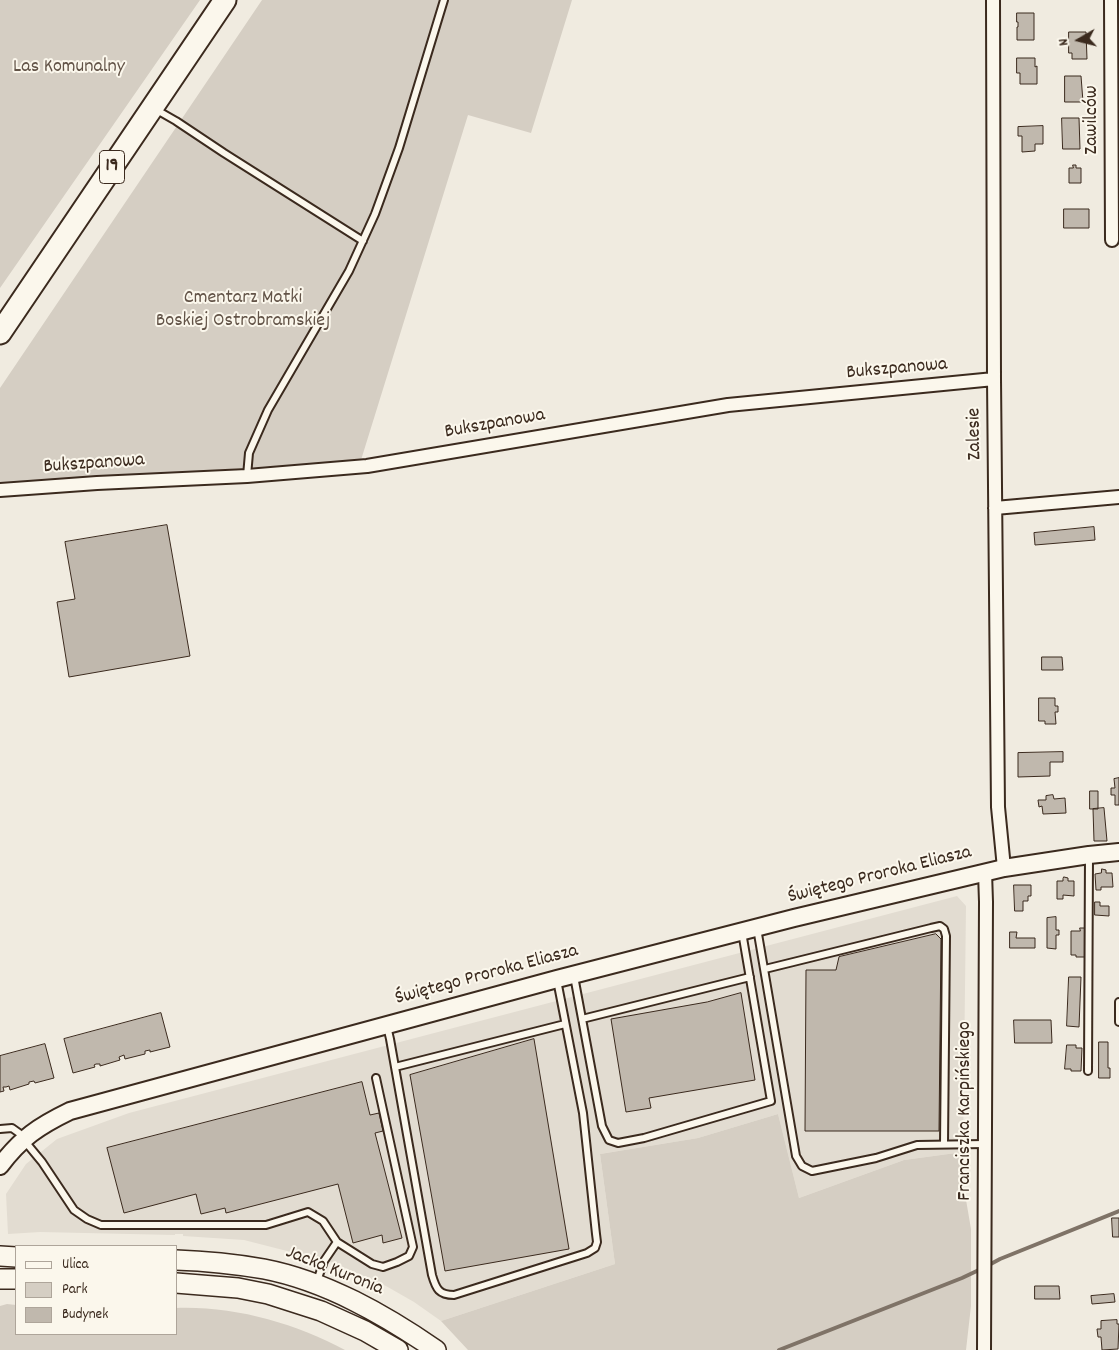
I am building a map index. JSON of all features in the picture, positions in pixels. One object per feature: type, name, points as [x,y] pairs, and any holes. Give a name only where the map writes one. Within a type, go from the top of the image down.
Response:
[{"type":"highway","name":"19","points":[[0,334],[225,0]]},
{"type":"main road","points":[[0,1256],[15,1257]]},
{"type":"main road","name":"Jacka Kuronia","points":[[178,1260],[265,1269],[299,1279],[342,1295],[386,1317],[436,1350]]},
{"type":"main road","points":[[0,1279],[15,1279]]},
{"type":"main road","name":"Jacka Kuronia","points":[[178,1283],[238,1288],[268,1294],[321,1312],[365,1331],[398,1350]]},
{"type":"street","name":"Zalesie","points":[[993,0],[998,807],[1004,868]]},
{"type":"street","name":"Zawilców","points":[[1110,0],[1112,240]]},
{"type":"street","name":"Bukszpanowa","points":[[0,490],[247,476],[367,466],[728,405],[994,379]]},
{"type":"street","points":[[995,508],[1119,497]]},
{"type":"street","name":"Świętego Proroka Eliasza","points":[[0,1166],[23,1139],[40,1127],[70,1111],[556,979],[750,930],[985,872],[1119,852]]},
{"type":"street","name":"Franciszka Karpińskiego","points":[[984,1350],[985,872]]},
{"type":"lane","points":[[247,476],[249,453],[268,410],[349,271],[375,214],[396,157],[444,0]]},
{"type":"lane","points":[[152,107],[363,241]]},
{"type":"lane","points":[[1088,1071],[1089,855]]},
{"type":"lane","points":[[765,969],[931,928],[940,926],[944,928],[946,936],[944,1144]]},
{"type":"lane","points":[[750,930],[765,969],[796,1156],[802,1166],[812,1171],[876,1158],[917,1144],[985,1144]]},
{"type":"lane","points":[[574,975],[602,1126],[609,1140],[618,1143],[644,1138],[771,1101],[750,977],[750,930]]},
{"type":"lane","points":[[582,1019],[750,977]]},
{"type":"lane","points":[[386,1025],[432,1275],[439,1291],[445,1295],[454,1295],[587,1253],[595,1248],[597,1242],[583,1113],[556,979]]},
{"type":"lane","points":[[1119,1002],[1119,1022]]},
{"type":"lane","points":[[395,1067],[565,1024]]},
{"type":"lane","points":[[0,1129],[12,1128],[19,1133],[42,1162],[74,1210],[87,1219],[101,1225],[266,1225],[308,1212],[323,1221],[337,1242],[372,1264],[383,1267],[409,1256],[413,1247],[376,1078]]},
{"type":"lane","points":[[316,1285],[324,1261],[337,1242]]},
{"type":"shaded area","points":[[957,896],[966,906],[963,1152],[904,1160],[799,1198],[778,1114],[698,1138],[600,1154],[615,1264],[441,1321],[414,1302],[386,1286],[334,1263],[244,1240],[183,1236],[183,1234],[40,1232],[8,1234],[6,1194],[26,1164],[57,1139],[129,1113]]},
{"type":"green space","name":"Las Komunalny","points":[[0,0],[200,0],[0,288]]},
{"type":"green space","name":"Cmentarz Matki Boskiej Ostrobramskiej","points":[[262,0],[572,0],[531,133],[468,115],[361,460],[0,485],[0,388]]},
{"type":"green space","points":[[778,1114],[799,1198],[904,1160],[963,1152],[964,1188],[971,1229],[971,1306],[966,1350],[468,1350],[441,1321],[615,1264],[600,1154],[698,1138]]},
{"type":"green space","points":[[15,1305],[15,1335],[178,1335],[178,1308],[198,1308],[242,1313],[285,1324],[326,1340],[345,1350],[0,1350],[0,1306]]},
{"type":"building","points":[[1017,13],[1034,13],[1034,40],[1017,40]]},
{"type":"building","points":[[1069,32],[1086,32],[1087,59],[1072,59],[1072,53],[1069,53]]},
{"type":"building","points":[[1017,58],[1035,58],[1037,84],[1020,84],[1020,73],[1017,73]]},
{"type":"building","points":[[1065,76],[1081,76],[1083,102],[1065,102]]},
{"type":"building","points":[[1062,118],[1079,118],[1080,149],[1063,149]]},
{"type":"building","points":[[1043,126],[1043,144],[1035,144],[1035,151],[1022,152],[1022,136],[1018,136],[1018,127]]},
{"type":"building","points":[[1073,165],[1076,165],[1076,168],[1081,168],[1081,183],[1069,183],[1069,168],[1073,168]]},
{"type":"building","points":[[1064,209],[1089,209],[1089,228],[1064,228]]},
{"type":"building","points":[[167,525],[190,656],[69,677],[57,602],[75,599],[65,542]]},
{"type":"building","points":[[1094,527],[1095,540],[1035,545],[1034,533]]},
{"type":"building","points":[[1042,657],[1062,657],[1063,670],[1042,670]]},
{"type":"building","points":[[1039,698],[1055,698],[1055,706],[1058,706],[1058,712],[1055,712],[1056,724],[1045,724],[1045,721],[1039,721]]},
{"type":"building","points":[[1063,752],[1063,762],[1050,762],[1050,776],[1018,777],[1018,753]]},
{"type":"building","points":[[1119,778],[1119,805],[1115,805],[1115,795],[1111,795],[1111,788],[1115,788],[1114,779]]},
{"type":"building","points":[[1090,791],[1098,791],[1098,809],[1090,809]]},
{"type":"building","points":[[1053,795],[1054,799],[1065,798],[1066,813],[1043,814],[1042,806],[1039,807],[1038,800],[1046,800],[1046,796]]},
{"type":"building","points":[[1104,808],[1107,841],[1094,841],[1093,809]]},
{"type":"building","points":[[1102,869],[1106,870],[1106,873],[1112,873],[1113,887],[1101,887],[1101,890],[1096,890],[1095,874],[1101,873]]},
{"type":"building","points":[[1064,877],[1068,878],[1068,881],[1074,881],[1074,896],[1063,895],[1063,899],[1057,899],[1057,881],[1063,881]]},
{"type":"building","points":[[1014,885],[1031,885],[1031,896],[1028,896],[1028,901],[1023,901],[1023,911],[1015,911]]},
{"type":"building","points":[[1095,902],[1100,902],[1100,906],[1109,906],[1109,916],[1095,915]]},
{"type":"building","points":[[1056,917],[1056,930],[1059,930],[1059,935],[1056,935],[1056,949],[1047,948],[1047,918]]},
{"type":"building","points":[[1080,928],[1086,928],[1086,957],[1071,955],[1071,931],[1080,931]]},
{"type":"building","points":[[1010,932],[1017,932],[1016,938],[1035,938],[1035,948],[1010,948]]},
{"type":"building","points":[[936,934],[941,939],[939,1131],[805,1131],[806,970],[836,970],[839,957]]},
{"type":"building","points":[[1069,977],[1081,977],[1079,1027],[1067,1026]]},
{"type":"building","points":[[741,993],[755,1080],[649,1098],[651,1108],[626,1112],[611,1019],[707,1002]]},
{"type":"building","points":[[161,1013],[170,1047],[150,1052],[150,1050],[145,1051],[145,1054],[125,1059],[124,1055],[119,1057],[120,1060],[100,1066],[100,1064],[96,1064],[94,1065],[95,1067],[73,1073],[64,1039]]},
{"type":"building","points":[[1014,1020],[1051,1020],[1052,1043],[1015,1043]]},
{"type":"building","points":[[534,1039],[569,1249],[445,1271],[410,1075]]},
{"type":"building","points":[[1099,1042],[1108,1042],[1110,1078],[1099,1078]]},
{"type":"building","points":[[45,1044],[54,1078],[35,1083],[34,1081],[29,1082],[29,1084],[10,1090],[9,1086],[3,1087],[4,1091],[0,1092],[0,1056]]},
{"type":"building","points":[[1067,1045],[1076,1045],[1076,1048],[1082,1048],[1081,1071],[1065,1069]]},
{"type":"building","points":[[362,1082],[370,1115],[379,1113],[383,1131],[375,1133],[402,1238],[383,1243],[382,1235],[353,1243],[338,1184],[226,1213],[225,1208],[201,1214],[196,1194],[124,1213],[107,1148]]},
{"type":"building","points":[[1112,1218],[1119,1218],[1119,1237],[1113,1237]]},
{"type":"building","points":[[1035,1286],[1059,1286],[1060,1299],[1035,1299]]},
{"type":"building","points":[[1114,1294],[1115,1302],[1092,1304],[1091,1296]]},
{"type":"building","points":[[1117,1320],[1117,1324],[1119,1324],[1118,1349],[1102,1350],[1101,1337],[1098,1337],[1097,1329],[1101,1329],[1101,1321]]},
{"type":"waterway","points":[[987,1266],[1119,1211]]},
{"type":"waterway","points":[[779,1350],[981,1269]]}]
